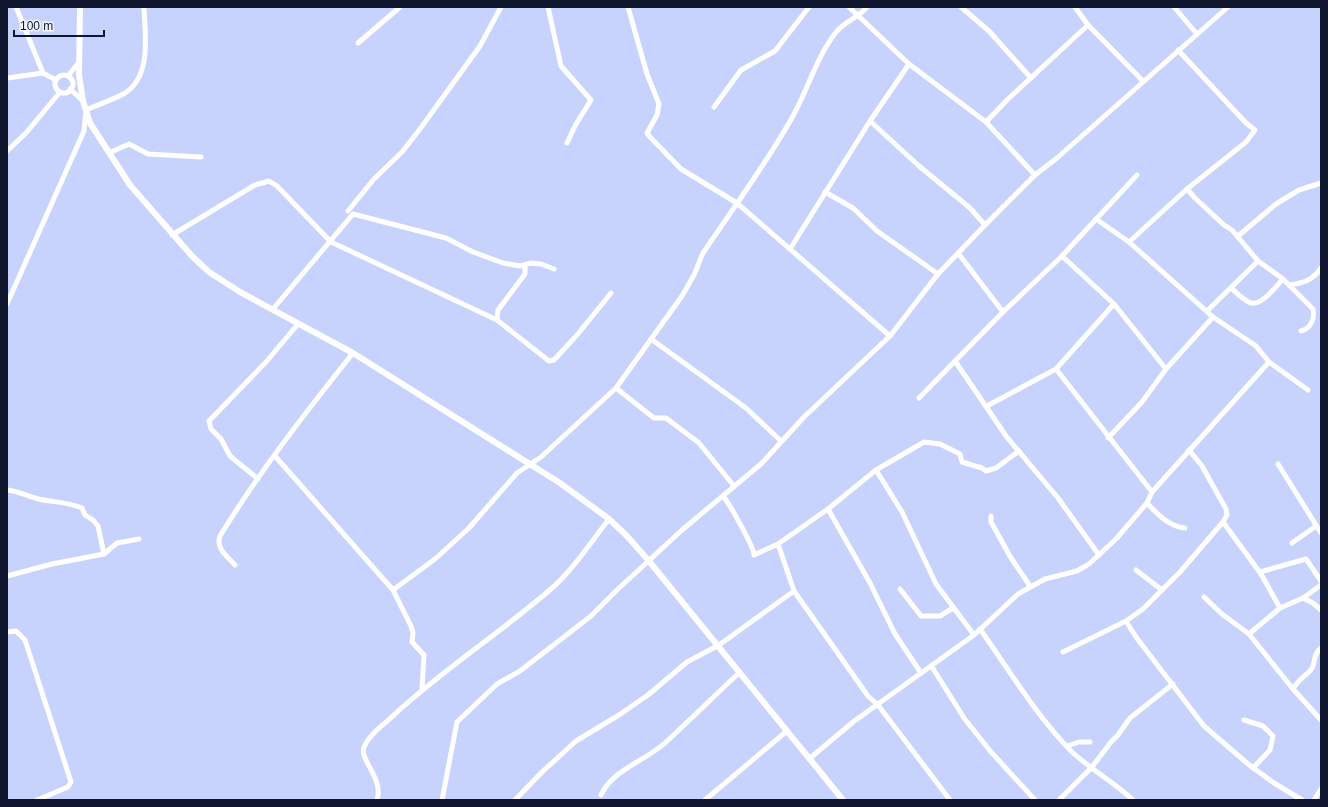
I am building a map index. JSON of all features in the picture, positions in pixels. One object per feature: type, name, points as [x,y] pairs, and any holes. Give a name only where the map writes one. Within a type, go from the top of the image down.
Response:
[{"type":"street","points":[[16,7],[43,73]]},
{"type":"street","points":[[80,7],[79,62],[83,101],[90,124],[130,185],[172,235],[209,272],[240,292],[353,353],[529,465],[560,483],[609,520],[626,535],[649,561],[719,645],[739,673],[843,800]]},
{"type":"street","points":[[86,110],[125,93],[141,76],[145,50],[144,7]]},
{"type":"street","points":[[358,43],[400,7]]},
{"type":"street","points":[[348,211],[374,179],[402,152],[420,129],[480,46],[501,7]]},
{"type":"street","points":[[548,7],[561,66],[592,100],[576,124],[567,143]]},
{"type":"street","points":[[628,7],[647,74],[659,104],[658,115],[647,133],[681,169],[737,203],[890,336]]},
{"type":"street","points":[[714,107],[741,70],[775,51],[809,7]]},
{"type":"street","points":[[849,7],[909,64],[986,122],[1035,175]]},
{"type":"street","points":[[392,590],[434,559],[469,528],[517,473],[555,446],[616,388],[682,296],[694,275],[703,253],[790,122],[810,78],[829,43],[847,20],[860,16],[867,7]]},
{"type":"street","points":[[961,7],[989,32],[1031,78]]},
{"type":"street","points":[[1075,7],[1088,25],[1143,81]]},
{"type":"street","points":[[1174,7],[1197,34]]},
{"type":"street","points":[[442,800],[457,722],[497,684],[520,671],[585,621],[649,561],[761,464],[781,441],[890,336],[938,274],[1035,175],[1057,158],[1228,7]]},
{"type":"street","points":[[986,122],[1088,25]]},
{"type":"street","points":[[1129,242],[1187,189],[1246,142],[1255,130],[1246,123],[1178,50]]},
{"type":"street","points":[[68,76],[79,62]]},
{"type":"street","points":[[790,249],[870,122],[909,64]]},
{"type":"street","points":[[7,78],[43,73],[56,80]]},
{"type":"street","points":[[56,80],[61,75],[68,76],[72,81],[70,89],[66,92],[60,92]]},
{"type":"street","points":[[56,80],[57,89],[60,92]]},
{"type":"street","points":[[70,89],[83,101]]},
{"type":"street","points":[[7,151],[26,133],[60,92]]},
{"type":"street","points":[[7,304],[84,131],[86,110]]},
{"type":"street","points":[[870,122],[919,166],[970,208],[985,225]]},
{"type":"street","points":[[109,153],[129,144],[148,154],[202,157]]},
{"type":"street","points":[[919,398],[1003,312],[1062,256],[1137,175]]},
{"type":"street","points":[[172,235],[255,185],[269,181],[277,186],[331,242],[497,320],[549,361],[552,361],[577,335],[611,293]]},
{"type":"street","points":[[1238,236],[1276,204],[1299,190],[1321,183]]},
{"type":"street","points":[[1187,189],[1238,236],[1258,261],[1289,284],[1312,309],[1314,316],[1310,325],[1307,329],[1301,331]]},
{"type":"street","points":[[825,192],[853,208],[877,231],[938,274]]},
{"type":"street","points":[[273,309],[309,265],[331,242],[353,214],[446,238],[473,252],[503,263],[523,266],[531,263],[541,264],[554,269]]},
{"type":"street","points":[[1096,219],[1129,242],[1214,317],[1256,346],[1269,362],[1308,390]]},
{"type":"street","points":[[958,253],[1003,312]]},
{"type":"street","points":[[1062,256],[1114,304],[1166,369]]},
{"type":"street","points":[[1207,311],[1258,261]]},
{"type":"street","points":[[497,320],[498,310],[525,274],[523,266]]},
{"type":"street","points":[[1289,284],[1302,283],[1315,276],[1321,268]]},
{"type":"street","points":[[1231,288],[1250,302],[1255,303],[1262,300],[1283,279]]},
{"type":"street","points":[[987,406],[1056,370],[1114,304]]},
{"type":"street","points":[[1108,438],[1142,402],[1166,369],[1214,317]]},
{"type":"street","points":[[258,478],[230,456],[221,439],[211,429],[209,421],[266,362],[298,324]]},
{"type":"street","points":[[651,339],[746,408],[781,441]]},
{"type":"street","points":[[235,566],[222,552],[218,540],[258,478],[353,353]]},
{"type":"street","points":[[955,361],[1006,436],[1058,498],[1099,555]]},
{"type":"street","points":[[810,759],[853,722],[921,673],[932,667],[974,635],[1018,594],[1045,579],[1077,571],[1089,564],[1116,539],[1147,503],[1152,492],[1269,362]]},
{"type":"street","points":[[1056,370],[1152,492]]},
{"type":"street","points":[[616,388],[654,418],[666,418],[699,443],[734,486]]},
{"type":"street","points":[[723,496],[728,502],[748,539],[754,555],[778,544],[828,509],[876,470],[924,442],[940,444],[955,450],[960,454],[962,462],[982,468],[986,471],[996,468],[1019,451]]},
{"type":"street","points":[[1063,652],[1126,620],[1143,609],[1223,522],[1227,515],[1226,509],[1202,466],[1189,450]]},
{"type":"street","points":[[275,456],[392,590],[411,626],[413,633],[412,642],[424,655],[422,690]]},
{"type":"street","points":[[1278,464],[1321,533]]},
{"type":"street","points":[[876,470],[902,512],[936,584],[952,608],[974,635]]},
{"type":"street","points":[[7,490],[18,491],[40,499],[74,505],[82,508],[85,515],[93,520],[98,526],[104,554]]},
{"type":"street","points":[[1147,503],[1154,511],[1172,525],[1185,528]]},
{"type":"street","points":[[828,509],[870,583],[895,634],[921,673]]},
{"type":"street","points":[[991,516],[991,522],[1030,586]]},
{"type":"street","points":[[377,800],[380,790],[378,782],[364,757],[363,751],[370,737],[422,690],[552,589],[609,520]]},
{"type":"street","points":[[1223,522],[1260,572],[1280,608]]},
{"type":"street","points":[[1292,543],[1316,526]]},
{"type":"street","points":[[7,576],[52,564],[104,554],[117,543],[140,539]]},
{"type":"street","points":[[778,544],[794,591],[868,696],[878,705],[950,800]]},
{"type":"street","points":[[1260,572],[1306,559],[1321,581]]},
{"type":"street","points":[[1136,570],[1162,590]]},
{"type":"street","points":[[1249,634],[1280,608],[1303,598],[1321,584]]},
{"type":"street","points":[[900,588],[922,616],[940,616],[952,608]]},
{"type":"street","points":[[515,800],[542,772],[576,741],[625,711],[687,662],[719,645],[794,591]]},
{"type":"street","points":[[1204,597],[1222,614],[1249,634],[1293,689],[1321,720]]},
{"type":"street","points":[[1303,598],[1313,603],[1321,610]]},
{"type":"street","points":[[1126,620],[1136,637],[1204,726],[1253,768],[1302,800]]},
{"type":"street","points":[[980,629],[1019,685],[1068,746],[1133,800]]},
{"type":"street","points":[[7,632],[16,631],[25,640],[71,782],[68,787],[37,800]]},
{"type":"street","points":[[1293,689],[1298,680],[1312,667],[1317,651],[1321,648]]},
{"type":"street","points":[[932,667],[964,718],[991,752],[1025,786],[1035,800]]},
{"type":"street","points":[[601,794],[605,786],[613,778],[644,759],[664,743],[739,673]]},
{"type":"street","points":[[1059,800],[1092,767],[1111,742],[1118,736],[1130,718],[1173,684]]},
{"type":"street","points":[[1244,720],[1263,726],[1273,736],[1270,750],[1253,768]]},
{"type":"street","points":[[705,800],[788,731]]},
{"type":"street","points":[[1068,746],[1079,742],[1090,742]]},
{"type":"street","points":[[1314,800],[1321,789]]}]
